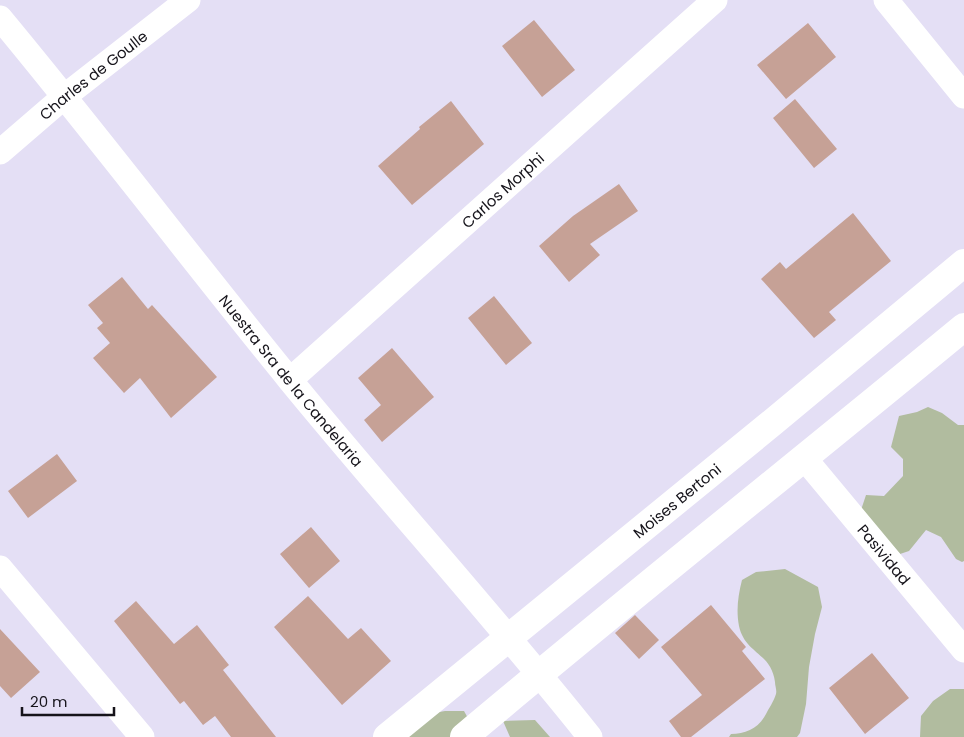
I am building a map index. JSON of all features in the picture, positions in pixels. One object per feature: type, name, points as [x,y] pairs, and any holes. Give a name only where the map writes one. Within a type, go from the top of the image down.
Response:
[{"type":"street","name":"Charles de Goulle","points":[[0,152],[65,96],[188,0]]},
{"type":"street","name":"Carlos Morphi","points":[[290,380],[715,0]]},
{"type":"street","points":[[886,0],[964,96]]},
{"type":"street","name":"Nuestra Sra de la Candelaria","points":[[0,18],[65,96],[290,380],[540,673],[590,737]]},
{"type":"street","name":"Moises Bertoni","points":[[387,737],[508,636],[773,422],[964,263]]},
{"type":"street","points":[[464,737],[964,327]]},
{"type":"street","name":"Pasividad","points":[[805,459],[964,650]]},
{"type":"street","points":[[0,568],[142,737]]},
{"type":"green space","points":[[928,407],[942,413],[958,425],[964,425],[964,561],[962,562],[956,559],[941,537],[926,530],[909,551],[900,554],[861,510],[866,495],[884,496],[903,476],[903,459],[891,447],[899,416],[917,412]]},
{"type":"green space","points":[[785,569],[818,587],[822,607],[809,667],[806,704],[800,733],[797,737],[729,737],[731,734],[742,733],[752,729],[760,723],[776,692],[773,672],[763,658],[747,642],[739,626],[738,603],[742,580],[756,572]]},
{"type":"green space","points":[[950,689],[964,689],[964,737],[920,737],[921,716],[933,701]]},
{"type":"green space","points":[[445,711],[464,711],[469,720],[461,737],[375,737],[423,715]]},
{"type":"green space","points":[[535,720],[550,737],[510,737],[503,721]]},
{"type":"building","points":[[534,20],[575,70],[542,97],[502,46]]},
{"type":"building","points":[[808,23],[836,57],[786,99],[757,65]]},
{"type":"building","points":[[795,99],[837,149],[814,168],[773,118]]},
{"type":"building","points":[[451,101],[484,144],[412,205],[378,166],[420,129],[419,127]]},
{"type":"building","points":[[619,184],[638,211],[590,244],[600,255],[569,282],[539,246],[573,216]]},
{"type":"building","points":[[853,213],[891,261],[829,312],[836,320],[814,338],[761,279],[780,262],[786,269]]},
{"type":"building","points":[[122,277],[148,309],[152,305],[217,377],[171,418],[140,378],[124,393],[93,358],[110,343],[97,328],[103,323],[88,305]]},
{"type":"building","points":[[494,296],[532,343],[506,365],[468,318]]},
{"type":"building","points":[[392,348],[434,397],[382,442],[364,420],[381,405],[358,378]]},
{"type":"building","points":[[57,454],[77,481],[28,518],[8,491]]},
{"type":"building","points":[[311,527],[340,561],[309,588],[280,554]]},
{"type":"building","points":[[308,596],[348,639],[361,628],[391,661],[342,705],[274,627]]},
{"type":"building","points":[[136,601],[174,644],[197,625],[229,665],[223,670],[276,737],[231,737],[215,716],[203,725],[184,701],[180,704],[114,621]]},
{"type":"building","points":[[711,605],[746,647],[742,651],[765,679],[691,737],[681,737],[669,721],[702,695],[661,647]]},
{"type":"building","points":[[635,615],[659,640],[639,659],[615,633]]},
{"type":"building","points":[[0,629],[40,672],[11,698],[0,686]]},
{"type":"building","points":[[872,653],[909,698],[865,734],[829,688]]}]
